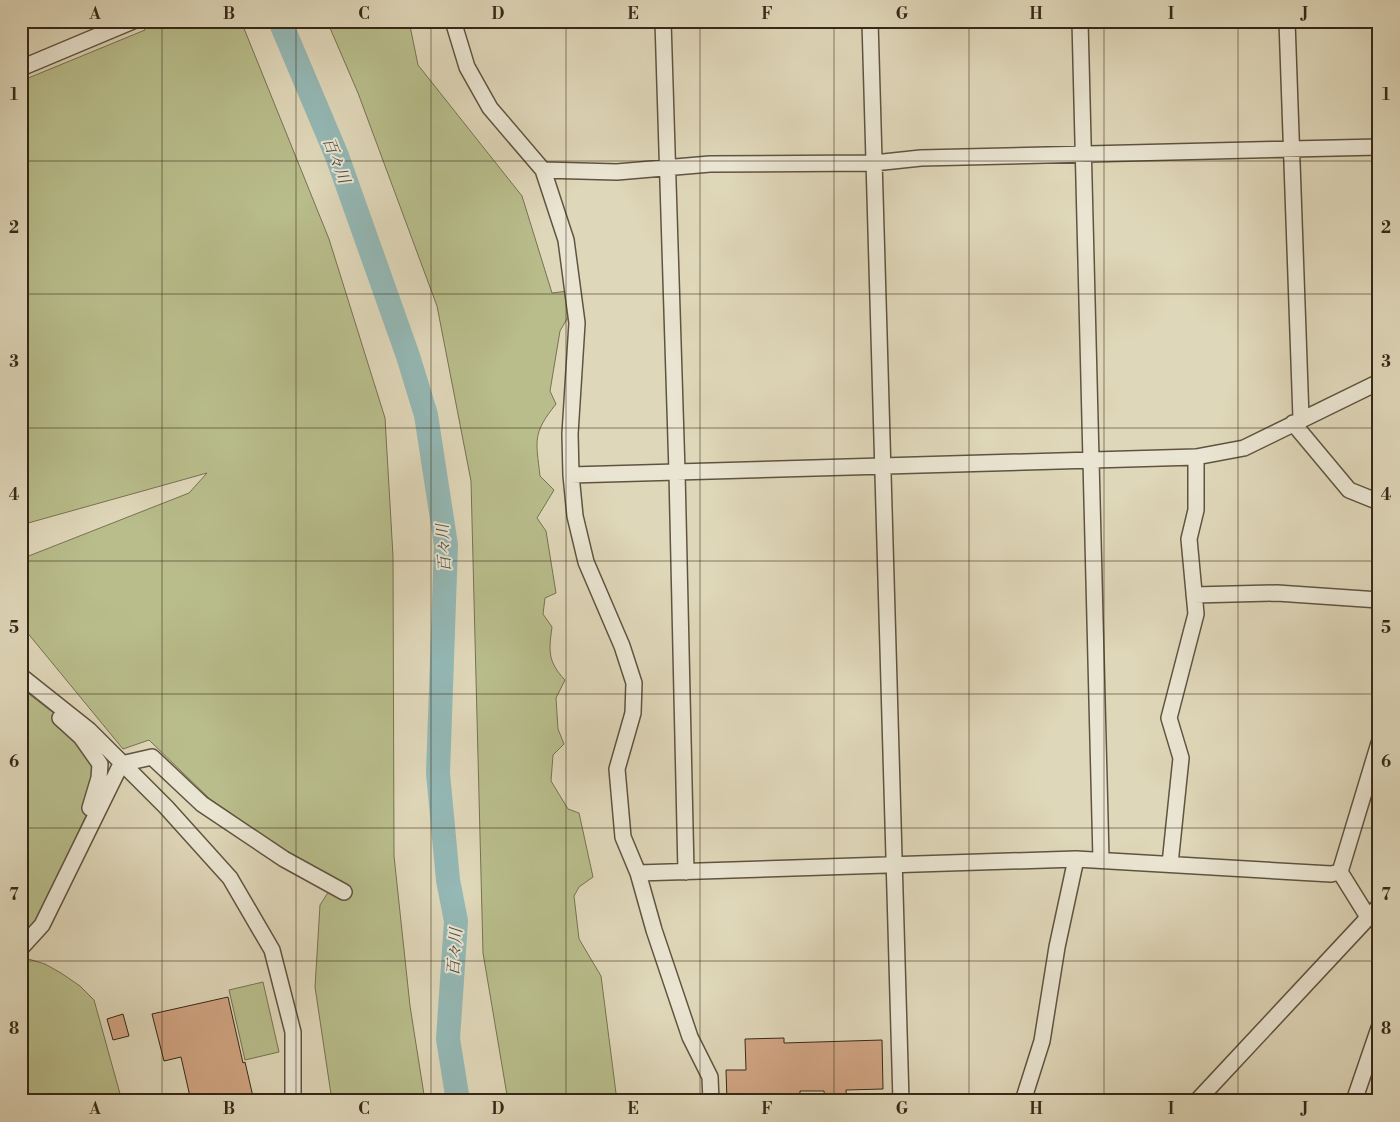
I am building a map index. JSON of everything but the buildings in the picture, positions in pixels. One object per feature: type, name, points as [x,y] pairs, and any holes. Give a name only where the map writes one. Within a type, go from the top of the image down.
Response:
[{"type":"street","points":[[21,68],[134,21]]},
{"type":"street","points":[[453,21],[467,66],[490,108],[543,170],[566,240],[577,323],[570,434],[575,516],[586,562],[622,646],[634,683],[633,713],[617,769],[622,837],[638,873],[654,930],[690,1037],[710,1077],[711,1101]]},
{"type":"street","points":[[663,21],[677,472],[686,872]]},
{"type":"street","points":[[870,21],[892,865],[901,1101]]},
{"type":"street","points":[[1080,21],[1101,859]]},
{"type":"street","points":[[1287,21],[1292,150],[1297,420],[1349,490],[1379,502]]},
{"type":"street","points":[[543,170],[617,172],[710,164],[874,163],[921,158],[1379,147]]},
{"type":"street","points":[[571,475],[1196,457],[1244,448],[1297,420],[1379,382]]},
{"type":"street","points":[[1170,864],[1181,758],[1169,718],[1196,614],[1189,539],[1196,510],[1196,457]]},
{"type":"street","points":[[1194,596],[1277,593],[1379,600]]},
{"type":"street","points":[[21,676],[89,730],[166,807],[230,878],[272,950],[292,1032],[293,1101]]},
{"type":"street","points":[[21,688],[80,737],[96,756],[100,771],[90,807],[43,910],[21,941]]},
{"type":"street","points":[[1340,872],[1379,743]]},
{"type":"street","points":[[121,764],[152,757],[202,804],[284,860],[344,892]]},
{"type":"street","points":[[21,948],[42,925],[121,764]]},
{"type":"street","points":[[638,873],[1076,859],[1101,859],[1258,871],[1331,874],[1340,872]]},
{"type":"street","points":[[1023,1101],[1042,1041],[1057,947],[1076,859]]},
{"type":"street","points":[[1197,1101],[1375,912],[1340,872]]},
{"type":"street","points":[[1354,1101],[1379,1028]]},
{"type":"green space","points":[[141,21],[241,21],[329,239],[385,418],[393,556],[394,856],[410,1006],[425,1101],[332,1101],[315,987],[320,905],[336,880],[302,862],[210,799],[149,740],[123,749],[21,625],[21,559],[189,493],[207,473],[21,525],[21,81],[145,30]]},
{"type":"green space","points":[[327,21],[409,21],[418,65],[522,196],[552,293],[568,291],[571,312],[560,331],[550,391],[556,404],[539,430],[537,445],[540,476],[554,490],[537,518],[546,531],[556,593],[545,598],[543,614],[552,627],[550,649],[552,661],[565,680],[556,698],[558,729],[564,744],[553,755],[551,781],[568,809],[579,813],[593,877],[579,887],[574,896],[579,939],[601,976],[617,1101],[508,1101],[483,953],[471,481],[437,306],[358,93]]},
{"type":"green space","points":[[21,688],[64,721],[96,756],[90,807],[37,921],[21,941]]},
{"type":"green space","points":[[25,958],[45,964],[61,973],[80,986],[94,1000],[122,1101],[21,1101],[21,964]]},
{"type":"green space","points":[[263,982],[279,1052],[245,1060],[229,990]]},
{"type":"waterway","name":"百々川","points":[[280,21],[337,156],[408,356],[426,415],[446,545],[438,773],[448,880],[456,921],[448,1039],[458,1101]]}]
